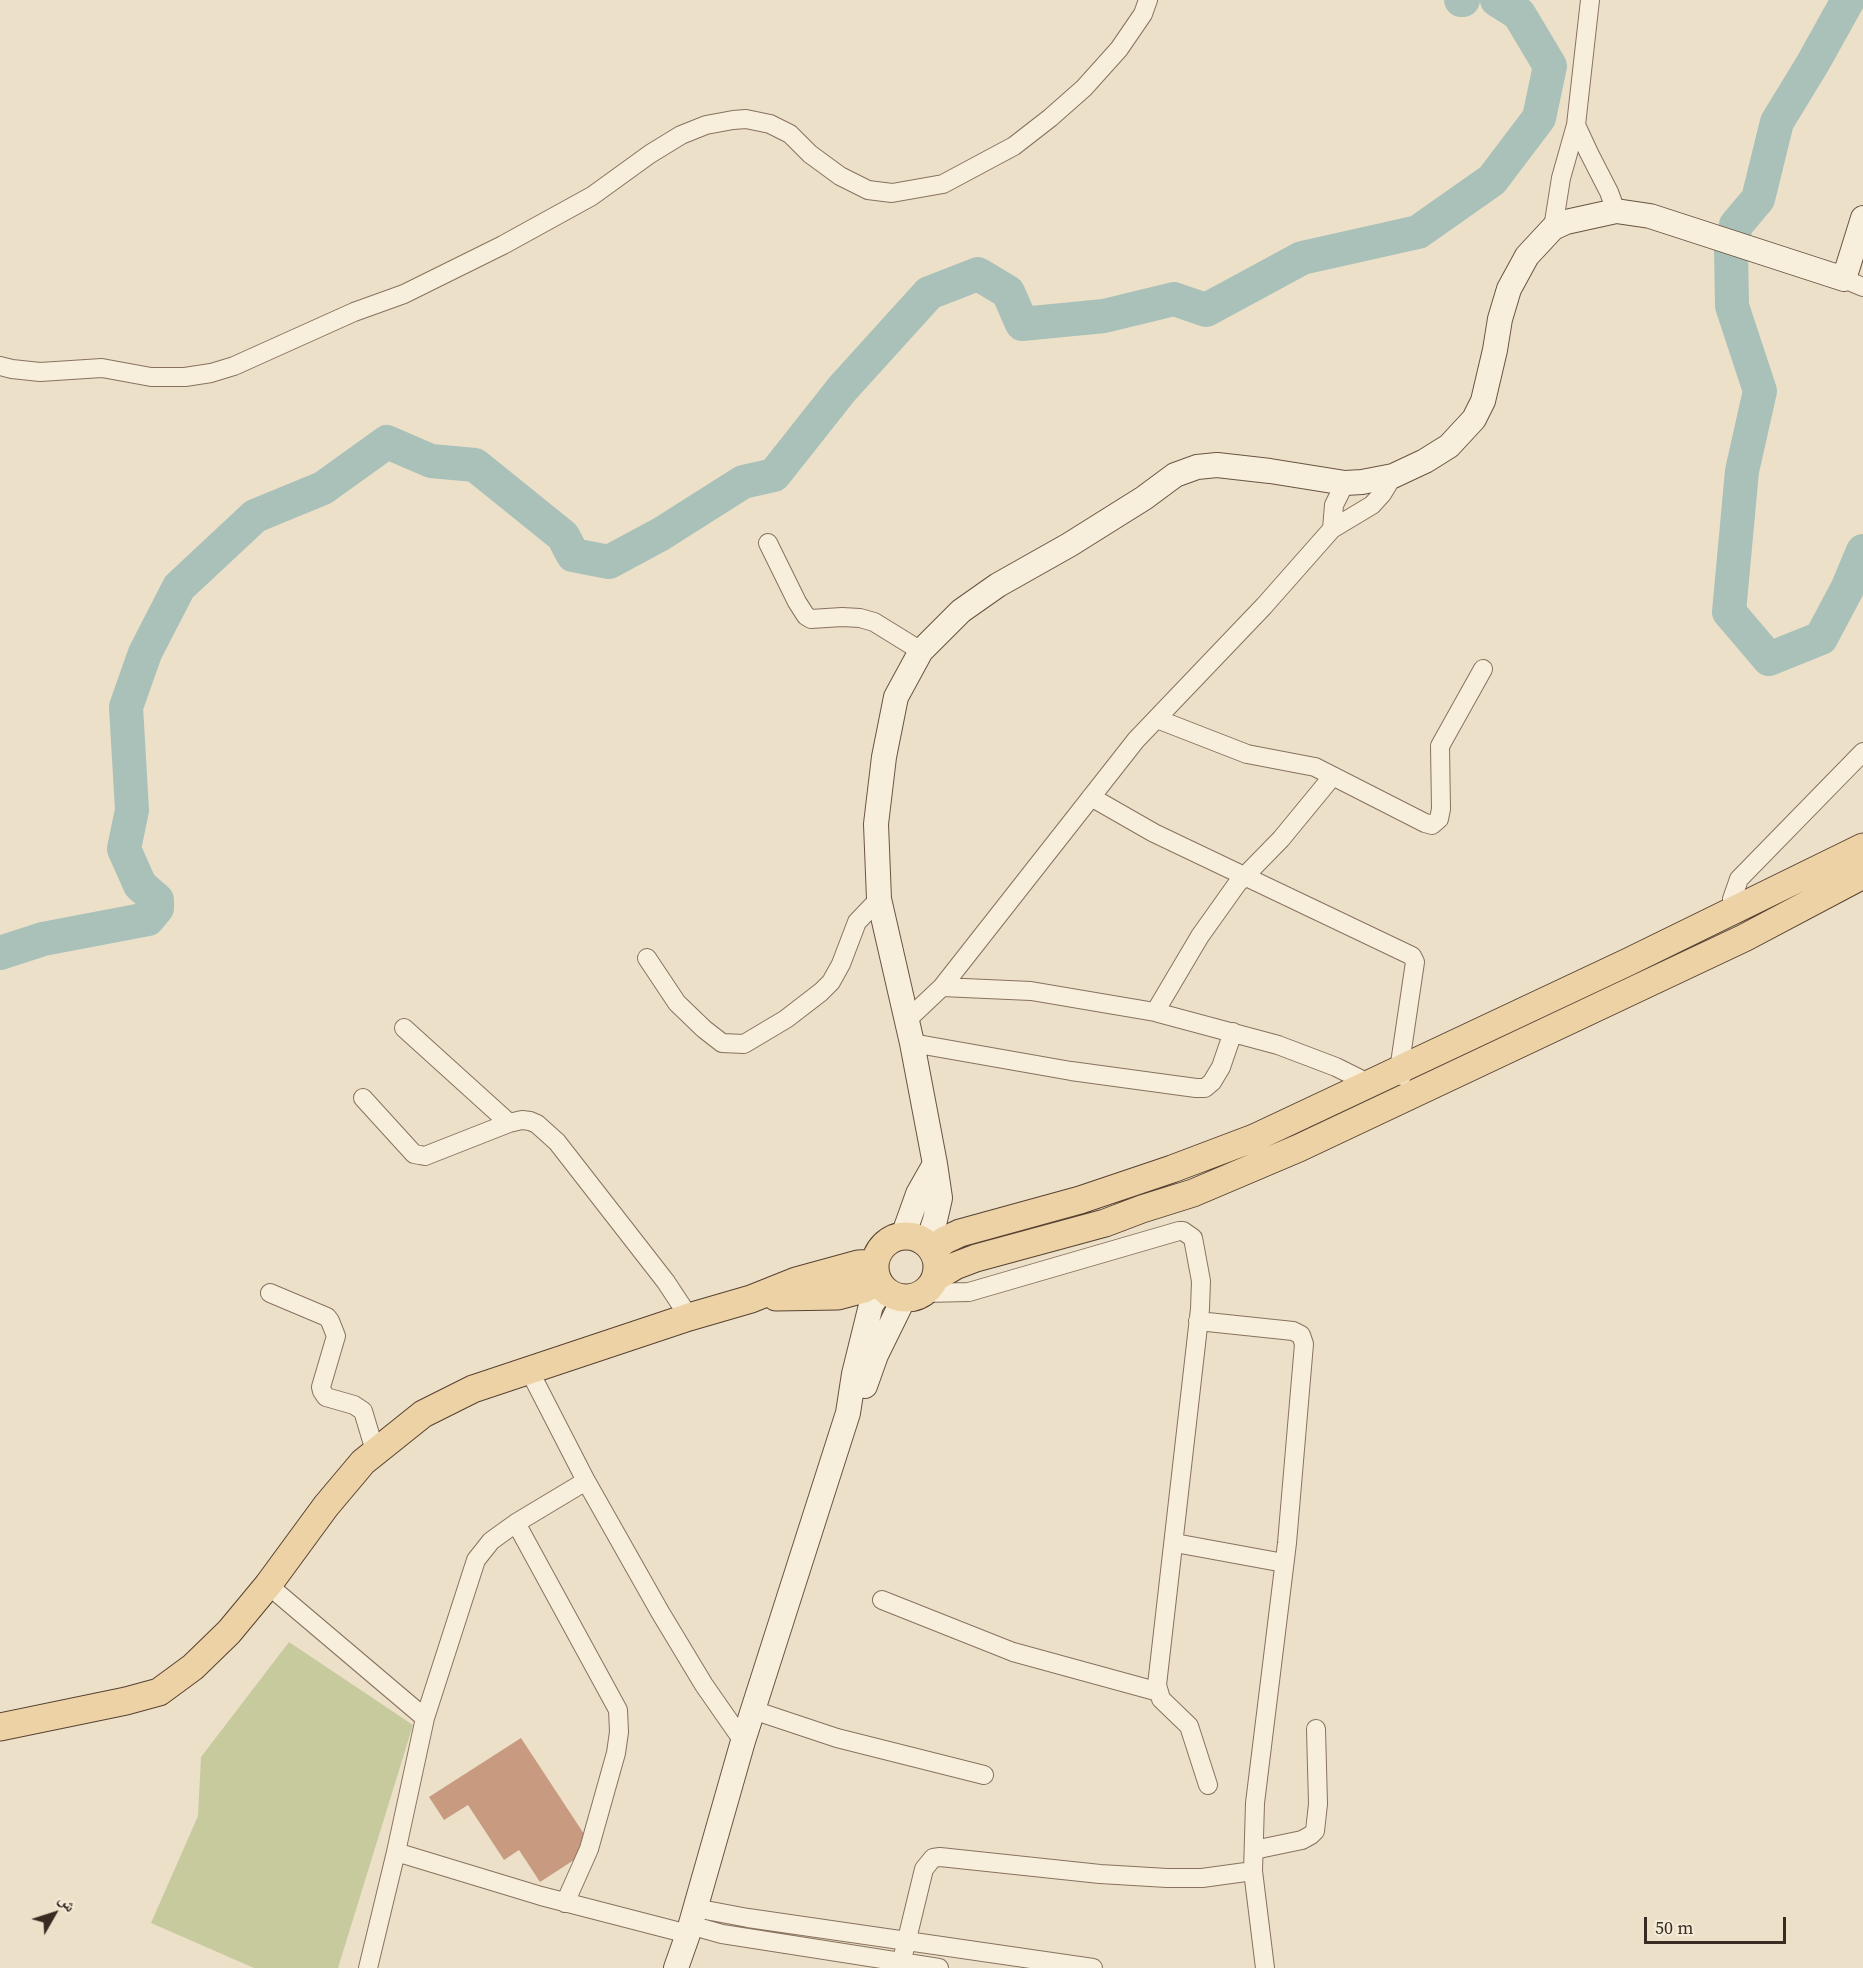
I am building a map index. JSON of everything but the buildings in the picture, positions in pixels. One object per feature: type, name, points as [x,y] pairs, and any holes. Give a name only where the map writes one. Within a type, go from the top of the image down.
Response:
[{"type":"main road","points":[[921,1244],[935,1220],[940,1198],[909,1032],[879,899],[876,824],[884,757],[896,697],[921,651],[961,611],[998,585],[1069,545],[1144,498],[1175,475],[1197,467],[1217,465],[1345,483],[1378,480],[1393,476],[1425,461],[1449,446],[1474,419],[1483,401],[1500,319],[1509,289],[1527,256],[1554,228],[1581,218],[1616,211],[1650,216],[1853,283],[1863,218]]},
{"type":"main road","points":[[0,1727],[159,1692],[193,1667],[229,1632],[268,1585],[326,1506],[375,1451],[423,1414],[474,1389],[689,1317],[751,1299],[838,1296],[864,1289],[899,1284],[976,1257],[1105,1223],[1193,1193],[1299,1148],[1410,1095],[1634,974],[1733,909],[1863,847]]},
{"type":"main road","points":[[899,1284],[882,1246],[895,1238],[921,1244],[945,1240],[960,1233],[1080,1200],[1172,1169],[1254,1138],[1399,1070],[1634,974],[1744,938],[1863,875]]},
{"type":"main road","points":[[1029,1215],[1036,1241]]},
{"type":"main road","points":[[676,1968],[743,1740],[848,1413],[854,1374],[871,1305],[899,1284],[937,1269],[936,1259],[921,1244]]},
{"type":"street","points":[[0,366],[40,372],[102,368],[152,377],[185,377],[234,366],[354,312],[404,294],[503,245],[573,207],[681,135],[706,125],[746,119],[770,124],[790,134],[810,154],[840,176],[868,190],[892,193],[943,184],[1014,146],[1050,118],[1083,88],[1119,49],[1143,14],[1148,0]]},
{"type":"street","points":[[1554,228],[1560,178],[1576,125],[1590,0]]},
{"type":"street","points":[[1576,125],[1588,153],[1610,192],[1616,211]]},
{"type":"street","points":[[1233,1032],[1221,1067],[1212,1082],[1205,1088],[1196,1088],[1071,1071],[909,1032],[1136,740],[1264,606],[1332,529],[1372,505],[1393,476]]},
{"type":"street","points":[[1332,529],[1334,505],[1345,483]]},
{"type":"street","points":[[768,543],[806,616],[811,619],[860,618],[874,622],[921,651]]},
{"type":"street","points":[[1157,719],[1247,754],[1315,767],[1432,825],[1436,823],[1441,809],[1440,746],[1483,669]]},
{"type":"street","points":[[1733,909],[1732,898],[1739,879],[1863,752]]},
{"type":"street","points":[[1155,1012],[1200,936],[1245,875],[1281,838],[1332,777]]},
{"type":"street","points":[[1091,797],[1155,833],[1414,958],[1399,1070],[1410,1095]]},
{"type":"street","points":[[647,958],[677,1004],[704,1029],[722,1043],[744,1044],[786,1019],[831,982],[841,964],[857,922],[879,899]]},
{"type":"street","points":[[942,987],[1031,991],[1155,1012],[1278,1045],[1336,1067],[1370,1084]]},
{"type":"street","points":[[404,1028],[509,1123]]},
{"type":"street","points":[[363,1098],[414,1154],[425,1156],[509,1123],[530,1121],[537,1124],[557,1142],[666,1282],[689,1317]]},
{"type":"street","points":[[899,1284],[969,1292],[1179,1231],[1193,1238],[1201,1281],[1200,1309],[1157,1685],[1161,1700],[1189,1726],[1208,1785]]},
{"type":"street","points":[[270,1293],[327,1317],[330,1321],[336,1336],[321,1387],[322,1391],[326,1397],[354,1405],[363,1412],[375,1451]]},
{"type":"street","points":[[1198,1321],[1293,1331],[1302,1337],[1304,1344],[1301,1400],[1284,1563],[1255,1803],[1253,1871],[1265,1968]]},
{"type":"street","points":[[530,1372],[586,1481],[660,1612],[704,1685],[743,1740]]},
{"type":"street","points":[[368,1968],[425,1718],[476,1560],[491,1541],[516,1523],[586,1481]]},
{"type":"street","points":[[516,1523],[618,1710],[619,1732],[616,1753],[589,1849],[565,1903]]},
{"type":"street","points":[[1175,1543],[1284,1563]]},
{"type":"street","points":[[268,1585],[425,1718]]},
{"type":"street","points":[[882,1600],[1013,1652],[1159,1692]]},
{"type":"street","points":[[753,1710],[837,1738],[984,1775]]},
{"type":"street","points":[[1254,1850],[1302,1840],[1315,1831],[1318,1804],[1316,1729]]},
{"type":"street","points":[[396,1852],[565,1903],[691,1922],[722,1934],[901,1965],[939,1968]]},
{"type":"street","points":[[901,1965],[924,1869],[930,1861],[940,1857],[1088,1873],[1167,1878],[1202,1878],[1253,1871]]},
{"type":"street","points":[[691,1922],[748,1918],[1093,1968]]},
{"type":"green space","points":[[289,1642],[413,1725],[338,1968],[254,1968],[151,1923],[198,1816],[201,1757]]},
{"type":"waterway","points":[[0,953],[43,939],[148,919],[157,908],[157,900],[140,885],[124,849],[132,810],[126,707],[145,653],[179,587],[255,516],[323,488],[387,442],[431,461],[475,465],[563,536],[573,555],[609,562],[661,534],[743,482],[774,475],[842,389],[929,293],[978,274],[1008,292],[1022,324],[1104,316],[1174,299],[1206,310],[1302,258],[1418,232],[1492,180],[1539,118],[1550,66],[1519,14],[1497,0]]},
{"type":"waterway","points":[[1848,0],[1777,122],[1758,199],[1736,225],[1731,249],[1732,306],[1760,391],[1742,471],[1729,612],[1769,659],[1821,638],[1847,589],[1863,551]]}]
